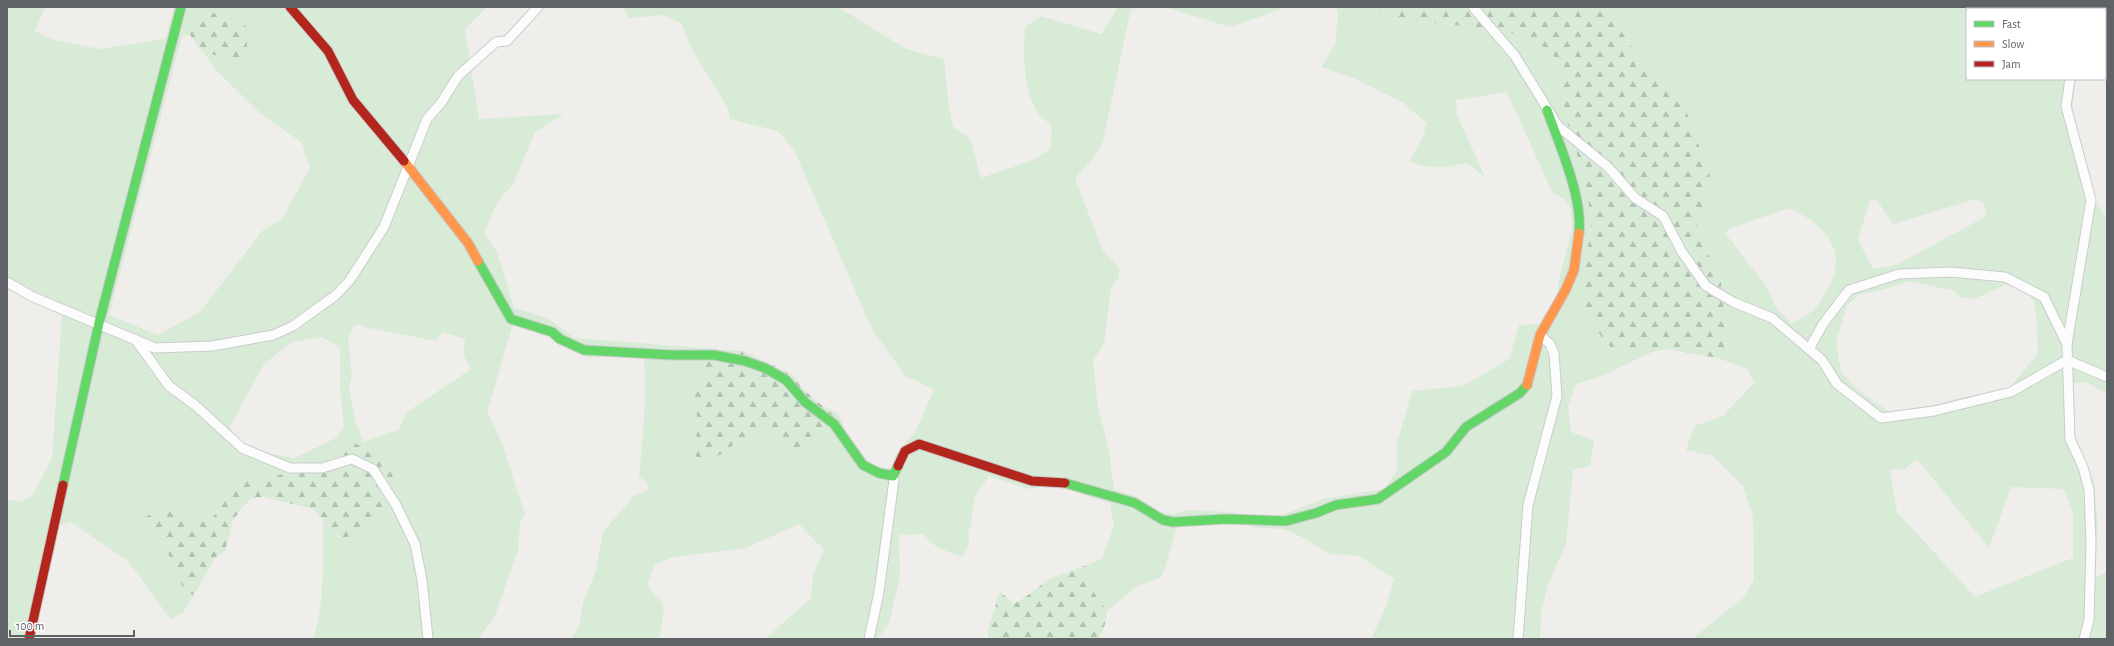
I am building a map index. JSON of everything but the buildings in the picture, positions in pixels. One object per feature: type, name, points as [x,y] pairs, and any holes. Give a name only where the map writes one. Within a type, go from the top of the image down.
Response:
[{"type":"street","points":[[29,639],[99,323],[181,7]]},
{"type":"street","points":[[290,7],[328,51],[353,100],[408,166],[468,243],[498,301],[511,319],[552,332],[560,339],[584,350],[662,354],[672,356],[704,354],[746,361],[766,368],[784,378],[805,403],[829,419],[839,429],[856,459],[873,472],[893,476]]},
{"type":"street","points":[[7,282],[33,297],[99,323],[155,348],[212,346],[273,335],[293,326],[336,295],[350,280],[384,226],[427,120],[441,103],[458,76],[496,42],[507,41],[538,7]]},
{"type":"street","points":[[1473,7],[1514,56],[1558,126],[1608,167],[1635,198],[1662,216],[1682,252],[1706,286],[1733,302],[1772,318],[1822,360],[1837,384],[1881,418],[1934,411],[2011,392],[2067,360]]},
{"type":"street","points":[[2070,80],[2066,106],[2090,200],[2067,344],[2070,439],[2089,490],[2091,550],[2089,620],[2084,639]]},
{"type":"street","points":[[869,639],[879,592],[894,480],[893,476],[905,451],[919,444],[1032,481],[1062,482],[1135,503],[1163,520],[1173,522],[1226,519],[1286,521],[1316,513],[1336,505],[1378,499],[1446,452],[1466,427],[1520,393],[1527,385],[1540,335],[1566,289],[1574,270],[1579,229],[1578,208],[1570,174],[1547,110]]},
{"type":"street","points":[[1809,349],[1823,324],[1849,290],[1899,274],[1950,272],[2004,277],[2044,297],[2067,344]]},
{"type":"street","points":[[1518,639],[1528,505],[1557,396],[1554,354],[1550,344],[1540,335]]},
{"type":"street","points":[[134,338],[169,386],[194,405],[242,448],[290,468],[322,468],[352,459],[373,470],[396,506],[415,544],[422,580],[428,639]]},
{"type":"street","points":[[2067,360],[2107,377]]},
{"type":"green space","points":[[7,7],[45,7],[35,31],[51,39],[100,49],[165,39],[174,7],[487,7],[465,29],[479,119],[564,114],[535,132],[513,184],[498,201],[484,232],[497,252],[514,308],[547,318],[575,338],[703,348],[703,370],[692,397],[699,423],[694,448],[722,454],[739,440],[760,429],[780,439],[833,427],[839,414],[846,433],[862,460],[879,470],[891,468],[896,454],[915,432],[934,390],[906,377],[872,329],[794,150],[778,131],[730,119],[728,108],[691,48],[682,24],[664,15],[628,18],[624,7],[838,7],[906,49],[944,59],[949,107],[953,127],[970,138],[981,178],[1031,161],[1050,150],[1052,126],[1037,112],[1026,80],[1024,59],[1025,27],[1041,16],[1101,34],[1118,7],[1146,7],[1131,9],[1102,145],[1090,162],[1075,178],[1102,249],[1119,268],[1119,277],[1111,289],[1104,343],[1093,361],[1097,402],[1110,454],[1111,472],[1115,490],[1133,495],[1155,512],[1173,514],[1188,510],[1215,511],[1278,517],[1323,499],[1384,489],[1397,471],[1397,443],[1412,391],[1463,386],[1509,359],[1519,325],[1539,324],[1557,297],[1559,280],[1572,229],[1571,208],[1564,199],[1553,193],[1507,92],[1456,100],[1457,115],[1485,177],[1467,163],[1451,166],[1431,167],[1409,161],[1422,139],[1427,123],[1402,102],[1353,78],[1321,67],[1335,45],[1338,14],[1336,7],[1375,7],[1386,18],[1448,24],[1524,35],[1553,53],[1563,86],[1565,114],[1583,174],[1592,220],[1581,292],[1612,349],[1652,352],[1604,375],[1576,384],[1568,406],[1571,432],[1594,440],[1590,466],[1573,470],[1566,544],[1548,584],[1541,613],[1540,639],[1371,639],[1386,607],[1394,579],[1359,556],[1330,554],[1300,536],[1283,529],[1259,528],[1230,521],[1178,523],[1162,577],[1137,586],[1107,611],[1092,589],[1089,572],[1090,564],[1102,559],[1114,526],[1110,503],[1053,485],[1028,489],[989,476],[974,498],[971,525],[968,531],[969,543],[963,557],[938,548],[922,534],[899,535],[900,577],[889,623],[877,639],[765,639],[811,598],[813,574],[824,550],[799,524],[746,548],[673,557],[654,565],[648,583],[653,594],[661,601],[664,612],[659,639],[571,639],[579,626],[583,603],[596,570],[603,532],[635,495],[647,491],[648,484],[639,476],[645,402],[644,357],[615,356],[587,358],[567,349],[549,334],[518,324],[512,327],[487,412],[502,443],[525,515],[520,523],[518,550],[494,618],[481,634],[480,639],[313,639],[320,611],[323,565],[323,521],[340,538],[359,535],[371,519],[382,512],[334,466],[236,482],[214,516],[198,524],[165,508],[146,517],[165,546],[185,592],[194,595],[184,611],[171,620],[128,561],[71,522],[60,525],[38,619],[36,639],[7,639],[7,499],[21,502],[33,495],[52,458],[62,314],[29,301],[7,287]],"holes":[[[190,35],[225,58],[203,52],[217,71],[260,113],[302,143],[310,168],[282,219],[263,230],[200,312],[158,335],[109,315],[182,36]],[[359,324],[364,327],[436,341],[442,332],[465,339],[463,354],[471,369],[407,412],[398,430],[363,442],[356,423],[349,388],[352,376],[348,340],[353,327]],[[322,337],[340,348],[340,385],[344,427],[338,437],[295,458],[255,451],[232,435],[230,426],[264,364],[292,342]]]},
{"type":"green space","points":[[1165,7],[1287,7],[1230,27]]},
{"type":"green space","points":[[1375,7],[1610,7],[1616,23],[1641,61],[1681,97],[1710,176],[1695,234],[1720,273],[1728,352],[1718,358],[1666,349],[1652,352],[1612,349],[1588,320],[1581,292],[1592,220],[1583,174],[1565,114],[1563,86],[1553,53],[1524,35],[1448,24],[1386,18]]},
{"type":"green space","points":[[1610,7],[2107,7],[2107,27],[2106,8],[1966,8],[1966,80],[2076,80],[2072,110],[2094,200],[2107,217],[2107,394],[2086,382],[2074,383],[2072,425],[2086,466],[2094,483],[2098,526],[2093,579],[2107,572],[2107,639],[1692,639],[1744,597],[1754,580],[1753,518],[1743,486],[1713,456],[1686,450],[1694,426],[1723,416],[1754,383],[1748,369],[1718,358],[1728,351],[1720,273],[1695,234],[1710,176],[1681,97],[1641,61],[1616,23]],"holes":[[[1976,199],[1984,204],[1987,216],[1896,265],[1873,269],[1858,240],[1870,200],[1877,200],[1893,224]],[[1789,208],[1803,215],[1824,232],[1831,242],[1835,254],[1836,266],[1832,280],[1815,309],[1808,315],[1791,324],[1776,307],[1766,286],[1725,233],[1731,228]],[[1909,281],[1956,291],[1958,297],[1974,299],[2007,284],[2020,288],[2031,296],[2034,303],[2037,320],[2038,353],[2010,388],[1960,398],[1935,405],[1889,412],[1858,390],[1841,371],[1836,342],[1847,305],[1859,295],[1882,290]],[[1917,459],[1989,548],[2011,487],[2064,489],[2073,513],[2073,558],[1975,597],[1897,512],[1890,470],[1905,469]]]},
{"type":"green space","points":[[199,9],[230,18],[247,27],[247,59],[225,58],[203,52],[190,35]]},
{"type":"green space","points":[[703,348],[743,351],[793,375],[803,389],[820,404],[839,414],[833,427],[794,456],[780,439],[760,429],[739,440],[722,454],[698,462],[694,448],[699,423],[692,397],[703,370]]},
{"type":"green space","points":[[354,442],[392,470],[393,482],[382,512],[371,519],[359,535],[340,538],[313,509],[264,497],[249,499],[233,520],[225,551],[215,558],[194,595],[185,592],[165,546],[145,517],[165,508],[198,524],[214,516],[236,482],[334,466]]},
{"type":"green space","points":[[1090,564],[1089,572],[1092,589],[1107,611],[1105,624],[1099,639],[988,639],[988,630],[1000,591],[1013,604],[1024,598],[1049,579]]},
{"type":"traffic: fast","points":[[63,485],[99,323],[181,7]]},
{"type":"traffic: fast","points":[[1547,110],[1574,187],[1579,219],[1579,233]]},
{"type":"traffic: fast","points":[[478,261],[511,319],[552,332],[560,339],[584,350],[672,355],[714,355],[745,361],[765,368],[786,380],[805,402],[834,424],[863,465],[879,473],[893,476],[898,466]]},
{"type":"traffic: fast","points":[[1065,483],[1135,503],[1163,520],[1173,522],[1226,519],[1286,521],[1316,513],[1336,505],[1378,499],[1446,452],[1466,427],[1520,393],[1527,385]]},
{"type":"traffic: slow","points":[[404,161],[468,243],[478,261]]},
{"type":"traffic: slow","points":[[1527,385],[1540,335],[1566,289],[1574,270],[1579,233]]},
{"type":"traffic: jam","points":[[290,7],[328,51],[353,100],[404,161]]},
{"type":"traffic: jam","points":[[898,466],[905,451],[919,444],[1032,481],[1065,483]]},
{"type":"traffic: jam","points":[[29,639],[63,485]]}]
